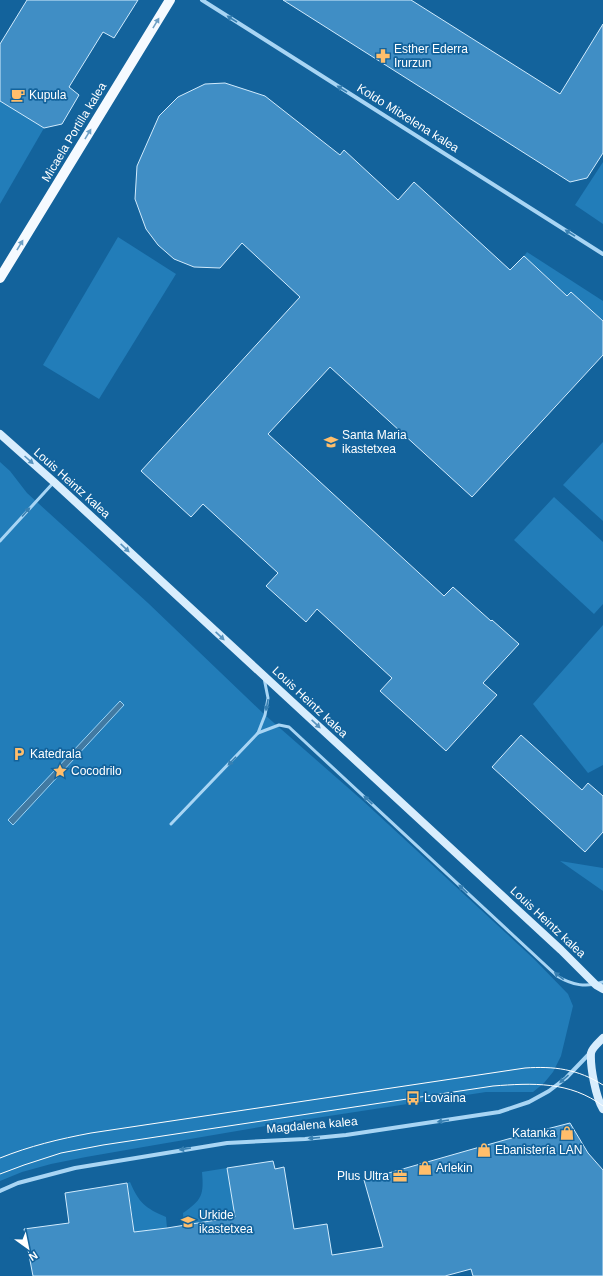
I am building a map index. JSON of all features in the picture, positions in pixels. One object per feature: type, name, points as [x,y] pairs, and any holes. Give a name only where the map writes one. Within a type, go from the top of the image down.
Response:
[{"type":"main road","name":"Micaela Portilla kalea","points":[[0,278],[170,0]]},
{"type":"main road","name":"Louis Heintz kalea","points":[[0,434],[54,482],[561,950],[601,985]]},
{"type":"main road","name":"Magdalena kalea","points":[[591,1052],[603,1038]]},
{"type":"main road","points":[[591,1052],[594,1079],[599,1103],[603,1109]]},
{"type":"street","name":"Koldo Mitxelena kalea","points":[[202,0],[603,254]]},
{"type":"street","name":"Magdalena kalea","points":[[0,1191],[18,1183],[75,1168],[226,1143],[305,1139],[346,1135],[499,1112],[529,1102],[550,1091],[566,1078],[591,1052]]},
{"type":"lane","points":[[0,541],[54,482]]},
{"type":"lane","points":[[171,824],[258,733],[265,715],[268,698],[264,676]]},
{"type":"lane","points":[[258,733],[279,725],[289,727],[557,976],[567,982],[578,985],[601,985]]},
{"type":"shaded area","points":[[0,101],[44,128],[0,204]]},
{"type":"shaded area","points":[[603,162],[603,224],[575,205]]},
{"type":"shaded area","points":[[118,237],[176,274],[99,399],[43,365]]},
{"type":"shaded area","points":[[527,252],[603,301],[603,321],[567,296],[524,256]]},
{"type":"shaded area","points":[[603,442],[603,521],[563,485]]},
{"type":"shaded area","points":[[0,462],[10,471],[27,493],[148,603],[265,715],[362,800],[534,959],[568,994],[573,1006],[561,1056],[553,1072],[544,1083],[533,1092],[486,1092],[283,1123],[86,1157],[22,1172],[0,1181]]},
{"type":"shaded area","points":[[554,497],[603,542],[603,604],[594,614],[514,540]]},
{"type":"shaded area","points":[[603,625],[603,765],[588,773],[533,704]]},
{"type":"shaded area","points":[[120,701],[124,705],[13,825],[8,820]]},
{"type":"shaded area","points":[[560,861],[603,868],[603,891]]},
{"type":"shaded area","points":[[227,1168],[235,1217],[184,1225],[183,1213],[198,1200],[202,1192],[202,1172]]},
{"type":"shaded area","points":[[130,1182],[136,1195],[148,1208],[166,1217],[167,1228],[125,1234],[133,1220],[127,1183]]},
{"type":"building","points":[[27,0],[138,0],[114,38],[103,32],[69,87],[79,95],[62,124],[44,128],[0,101],[0,44]]},
{"type":"building","points":[[283,0],[411,0],[560,94],[603,24],[603,153],[587,178],[570,182]]},
{"type":"building","points":[[225,83],[265,96],[340,155],[344,150],[398,200],[414,182],[510,270],[524,256],[567,296],[571,292],[603,321],[603,355],[472,497],[330,367],[268,434],[444,596],[453,587],[519,644],[483,683],[497,695],[446,751],[380,691],[392,678],[317,609],[306,622],[266,586],[278,573],[203,504],[191,517],[141,471],[300,297],[242,243],[220,268],[194,267],[174,259],[158,245],[146,229],[135,199],[137,166],[159,116],[178,97],[205,84]]},
{"type":"building","points":[[521,735],[582,790],[588,783],[603,796],[603,832],[585,852],[492,767]]},
{"type":"building","points":[[570,1123],[588,1153],[603,1170],[603,1276],[473,1276],[471,1269],[445,1276],[33,1276],[24,1229],[69,1223],[65,1193],[127,1183],[134,1232],[167,1228],[235,1217],[227,1168],[273,1161],[275,1169],[284,1167],[294,1229],[327,1224],[332,1255],[383,1247],[364,1180]]},
{"type":"tram line","points":[[0,1158],[45,1143],[91,1133],[525,1068],[556,1068],[566,1070],[584,1075],[603,1085]]},
{"type":"tram line","points":[[0,1174],[61,1153],[103,1145],[493,1086],[536,1084],[564,1088],[577,1092],[603,1106]]},
{"type":"place","name":"Esther Ederra Irurzun","points":[[383,56]]},
{"type":"place","name":"Kupula","points":[[18,95]]},
{"type":"place","name":"Santa Maria ikastetxea","points":[[331,442]]},
{"type":"place","name":"Katedrala","points":[[19,754]]},
{"type":"place","name":"Cocodrilo","points":[[60,771]]},
{"type":"place","name":"Lovaina","points":[[413,1098]]},
{"type":"place","name":"Katanka","points":[[567,1133]]},
{"type":"place","name":"Ebanistería LAN","points":[[484,1150]]},
{"type":"place","name":"Arlekin","points":[[425,1168]]},
{"type":"place","name":"Plus Ultra","points":[[400,1176]]},
{"type":"place","name":"Urkide ikastetxea","points":[[188,1222]]}]
